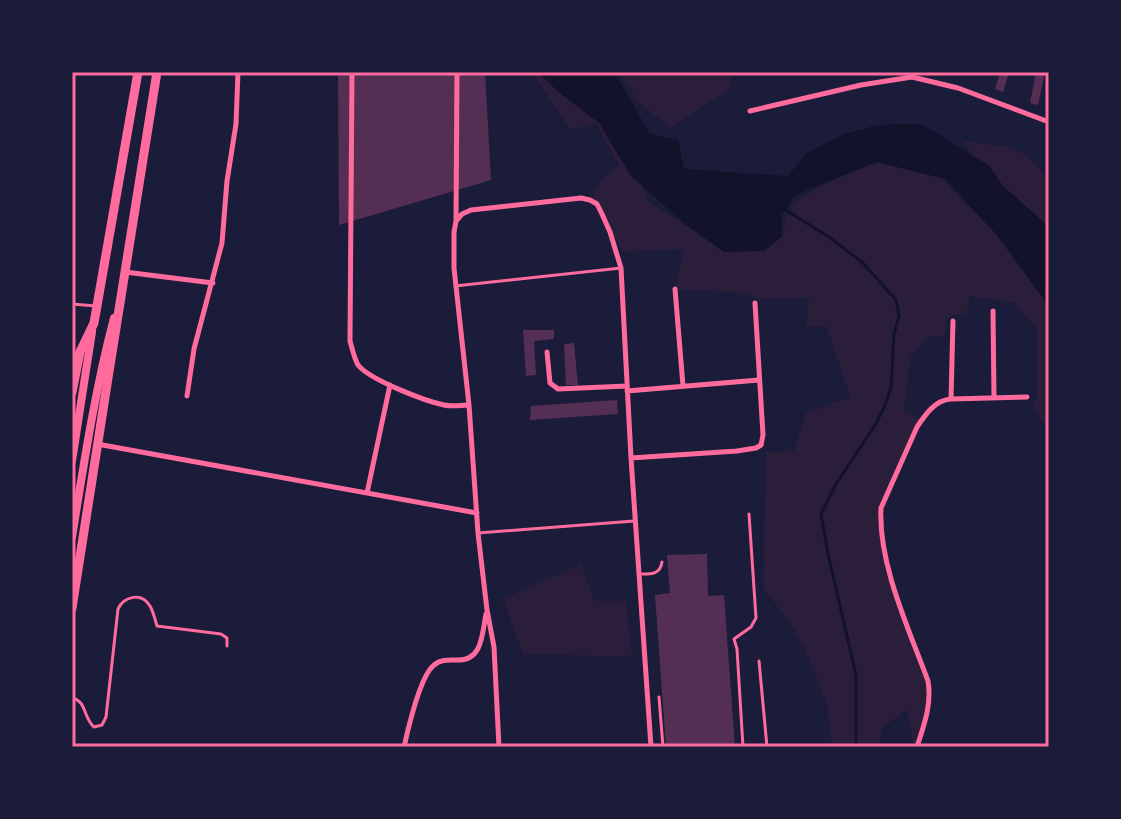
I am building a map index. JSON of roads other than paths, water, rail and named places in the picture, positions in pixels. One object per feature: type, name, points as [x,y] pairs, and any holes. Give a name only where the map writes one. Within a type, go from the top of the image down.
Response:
[{"type":"highway","points":[[72,392],[80,352],[94,323],[138,72]]},
{"type":"highway","points":[[72,608],[157,72]]},
{"type":"main road","points":[[72,537],[89,434],[119,299]]},
{"type":"main road","points":[[72,461],[94,323]]},
{"type":"street","points":[[187,396],[194,349],[222,243],[236,124],[238,72]]},
{"type":"street","points":[[352,72],[350,341],[359,366],[390,385],[442,405],[469,405]]},
{"type":"street","points":[[457,72],[455,286],[469,405],[478,533],[494,647],[499,747]]},
{"type":"street","points":[[750,111],[899,75],[958,88],[1049,122]]},
{"type":"street","points":[[456,221],[471,210],[581,198],[597,204],[610,232],[621,268],[651,747]]},
{"type":"street","points":[[124,271],[213,283]]},
{"type":"street","points":[[675,289],[683,386]]},
{"type":"street","points":[[631,458],[756,448],[761,445],[755,303]]},
{"type":"street","points":[[993,311],[994,397]]},
{"type":"street","points":[[951,399],[953,321]]},
{"type":"street","points":[[547,352],[550,383],[558,389],[683,386],[759,380]]},
{"type":"street","points":[[367,493],[390,385]]},
{"type":"street","points":[[917,747],[930,694],[886,562],[881,508],[917,427],[940,401],[1027,397]]},
{"type":"street","points":[[96,444],[477,513]]},
{"type":"street","points":[[404,747],[430,669],[441,661],[467,660],[474,656],[487,610]]},
{"type":"lane","points":[[455,286],[621,268]]},
{"type":"lane","points":[[72,304],[97,306]]},
{"type":"lane","points":[[743,747],[734,639],[743,635],[756,618],[749,514]]},
{"type":"lane","points":[[478,533],[636,521]]},
{"type":"lane","points":[[639,574],[657,572],[662,562]]},
{"type":"lane","points":[[72,698],[82,702],[89,723],[94,727],[102,725],[106,717],[118,609],[127,598],[143,599],[149,604],[157,626],[221,634],[227,638],[227,646]]},
{"type":"lane","points":[[759,661],[767,747]]},
{"type":"lane","points":[[659,697],[663,747]]},
{"type":"waterway","points":[[784,209],[863,263],[896,300],[899,316],[894,334],[891,388],[883,410],[836,484],[821,514],[856,675],[856,747]]}]
